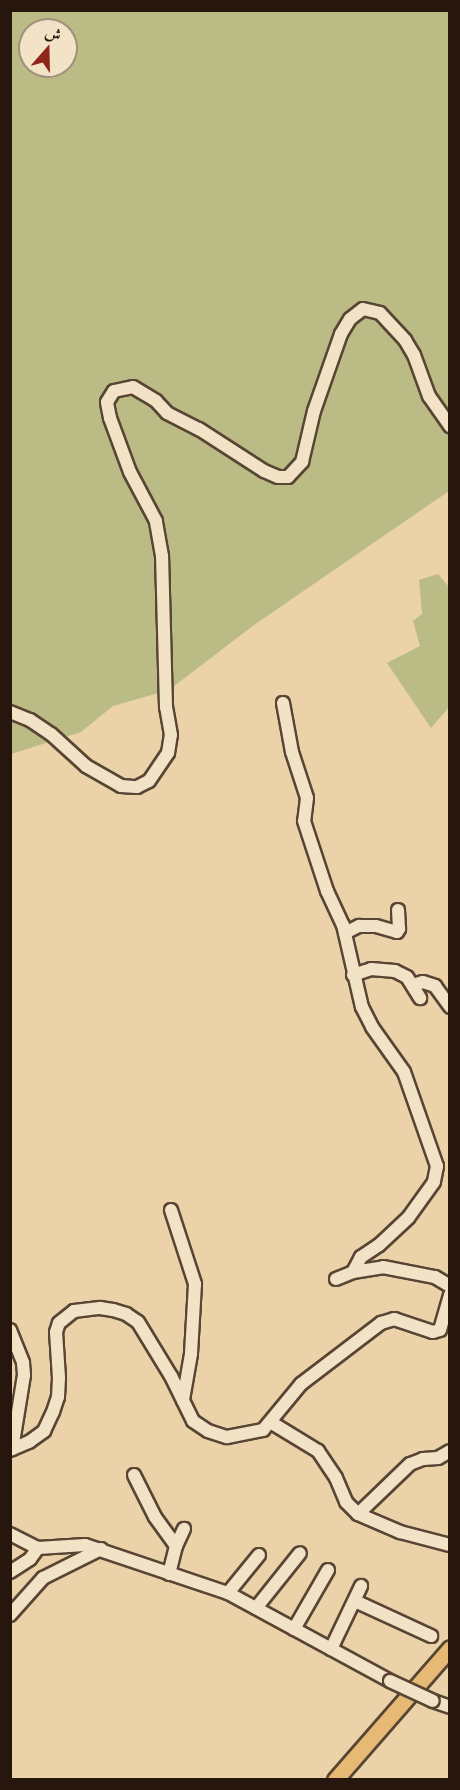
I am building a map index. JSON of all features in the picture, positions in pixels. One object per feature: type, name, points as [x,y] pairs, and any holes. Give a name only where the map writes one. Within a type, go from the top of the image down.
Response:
[{"type":"main road","points":[[335,1779],[450,1648]]},
{"type":"street","points":[[10,712],[30,720],[51,734],[86,766],[121,786],[137,787],[149,781],[168,753],[171,735],[165,707],[162,556],[156,521],[130,472],[110,418],[107,402],[114,391],[133,387],[156,402],[166,413],[199,429],[264,471],[278,477],[288,477],[302,462],[314,411],[340,334],[350,319],[363,309],[380,313],[405,340],[414,355],[429,396],[450,426]]},
{"type":"street","points":[[283,703],[292,752],[307,798],[304,821],[327,891],[345,933],[353,975],[369,1021],[397,1061],[410,1087],[438,1170],[434,1182],[408,1218],[379,1245],[361,1257],[353,1272]]},
{"type":"street","points":[[345,933],[359,926],[397,932],[399,929],[398,910]]},
{"type":"street","points":[[353,975],[370,969],[395,971],[407,977],[420,998]]},
{"type":"street","points":[[412,985],[423,982],[435,986],[450,1007]]},
{"type":"street","points":[[171,1210],[195,1284],[191,1354],[183,1400]]},
{"type":"street","points":[[336,1279],[353,1272],[383,1267],[435,1277],[450,1286]]},
{"type":"street","points":[[11,1450],[29,1442],[44,1431],[53,1412],[59,1378],[56,1332],[58,1323],[74,1311],[100,1308],[113,1310],[126,1314],[138,1322],[193,1421],[208,1431],[227,1437],[254,1433],[272,1423],[301,1384],[381,1323],[394,1319],[433,1332],[440,1330],[450,1294]]},
{"type":"street","points":[[10,1330],[23,1363],[24,1375],[11,1450]]},
{"type":"street","points":[[272,1423],[318,1451],[336,1478],[346,1502],[358,1514],[400,1532],[450,1545]]},
{"type":"street","points":[[358,1514],[410,1464],[423,1459],[438,1458],[450,1451]]},
{"type":"street","points":[[134,1475],[155,1517],[176,1546]]},
{"type":"street","points":[[170,1574],[176,1546],[184,1529]]},
{"type":"street","points":[[10,1534],[38,1548],[85,1545],[101,1549],[130,1562],[228,1593],[390,1682],[450,1707]]},
{"type":"street","points":[[10,1572],[30,1559],[38,1548]]},
{"type":"street","points":[[10,1615],[43,1578],[101,1549]]},
{"type":"street","points":[[256,1608],[300,1553]]},
{"type":"street","points":[[228,1593],[259,1554]]},
{"type":"street","points":[[294,1629],[328,1570]]},
{"type":"street","points":[[331,1649],[361,1587]]},
{"type":"street","points":[[355,1601],[431,1636]]},
{"type":"green space","points":[[11,11],[449,11],[449,491],[254,625],[169,690],[113,706],[81,732],[11,754]]},
{"type":"green space","points":[[438,574],[449,587],[450,706],[431,728],[387,663],[420,646],[413,621],[422,614],[419,580]]}]
